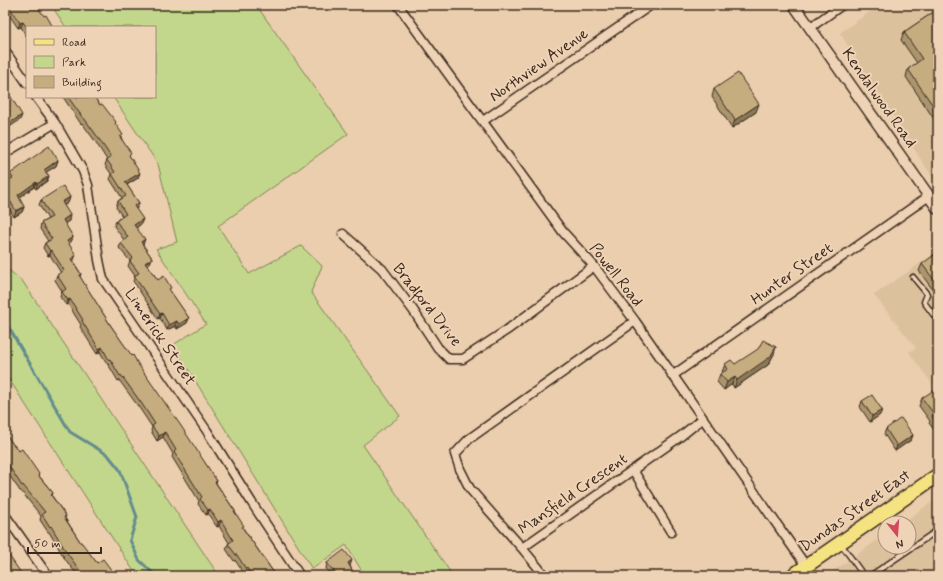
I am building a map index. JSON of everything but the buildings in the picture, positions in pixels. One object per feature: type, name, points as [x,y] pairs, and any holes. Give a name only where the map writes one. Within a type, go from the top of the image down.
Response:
[{"type":"main road","name":"Dundas Street East","points":[[792,576],[938,475]]},
{"type":"street","name":"Powell Road","points":[[398,5],[563,232],[594,266],[635,321],[806,566]]},
{"type":"street","name":"Northview Avenue","points":[[483,121],[651,5]]},
{"type":"street","name":"Kendalwood Road","points":[[794,5],[811,27],[938,209]]},
{"type":"street","points":[[811,27],[842,5]]},
{"type":"street","points":[[5,51],[26,82]]},
{"type":"street","name":"Limerick Street","points":[[37,98],[54,123],[83,171],[88,185],[98,260],[103,279],[207,431],[300,576]]},
{"type":"street","points":[[5,153],[54,123]]},
{"type":"street","name":"Hunter Street","points":[[672,376],[929,196]]},
{"type":"street","name":"Bradford Drive","points":[[343,234],[382,269],[413,310],[438,348],[449,359],[464,359],[507,330],[594,266]]},
{"type":"street","name":"Mansfield Crescent","points":[[635,321],[469,439],[455,454],[460,469],[470,489],[522,548],[681,436],[702,419]]},
{"type":"street","points":[[633,470],[671,532]]},
{"type":"street","points":[[5,515],[48,576]]},
{"type":"street","points":[[522,548],[545,576]]},
{"type":"lane","points":[[938,255],[935,258],[938,262]]},
{"type":"lane","points":[[914,276],[927,294],[924,302],[938,322]]},
{"type":"lane","points":[[870,576],[938,530]]},
{"type":"lane","points":[[840,542],[864,576]]},
{"type":"shaded area","points":[[879,5],[938,5],[938,186],[840,33]]},
{"type":"shaded area","points":[[938,251],[938,392],[909,352],[916,348],[874,295]]},
{"type":"shaded area","points":[[938,498],[938,576],[826,576],[877,541],[877,555],[917,555],[917,515],[914,515]]},
{"type":"green space","points":[[51,5],[256,5],[348,134],[218,226],[249,274],[301,246],[322,266],[311,292],[400,416],[363,445],[453,576],[365,576],[346,545],[312,569],[173,345],[206,324],[156,249],[177,242],[158,164],[114,98],[156,98],[156,26],[65,26]]},
{"type":"green space","points":[[5,267],[23,282],[219,576],[137,576],[5,373]]},
{"type":"waterway","points":[[5,321],[70,432],[108,455],[120,470],[137,517],[130,540],[139,560],[156,576]]}]
